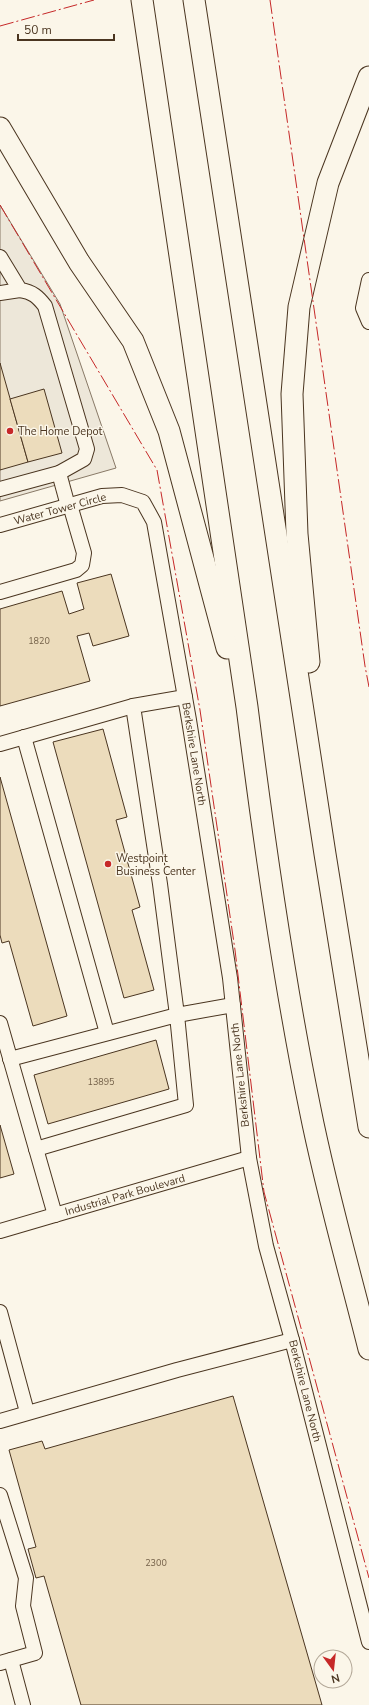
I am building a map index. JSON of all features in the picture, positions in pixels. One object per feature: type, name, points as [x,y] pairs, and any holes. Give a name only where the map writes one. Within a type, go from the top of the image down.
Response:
[{"type":"highway","points":[[142,0],[287,984],[310,1111],[369,1349]]},
{"type":"highway","points":[[194,0],[369,1127]]},
{"type":"highway","points":[[306,726],[311,686],[297,534],[292,394],[299,307],[328,183],[369,77]]},
{"type":"highway","points":[[0,128],[79,262],[133,342],[169,432],[229,656],[254,765]]},
{"type":"street","points":[[0,257],[20,290]]},
{"type":"street","points":[[368,317],[362,308],[369,280]]},
{"type":"street","points":[[0,293],[20,290],[29,292],[37,296],[45,306],[87,449],[84,459],[59,473],[0,489]]},
{"type":"street","points":[[0,592],[76,570],[82,565],[84,553],[59,473]]},
{"type":"street","name":"Water Tower Circle","points":[[0,526],[102,496],[122,495],[143,502]]},
{"type":"street","name":"Berkshire Lane North","points":[[143,502],[154,522],[185,697],[230,978],[249,1158],[266,1246],[292,1340],[369,1642]]},
{"type":"street","points":[[0,744],[134,706],[185,697]]},
{"type":"street","points":[[36,1149],[186,1105],[177,1015],[160,884],[134,706]]},
{"type":"street","points":[[24,737],[107,1034]]},
{"type":"street","points":[[10,1059],[177,1015],[233,1005]]},
{"type":"street","points":[[0,1022],[55,1215]]},
{"type":"street","name":"Industrial Park Boulevard","points":[[0,1231],[249,1158]]},
{"type":"street","points":[[0,1312],[27,1412]]},
{"type":"street","points":[[0,1421],[27,1412],[292,1340]]},
{"type":"street","points":[[0,1495],[26,1578],[23,1606],[36,1653],[5,1662],[23,1705]]},
{"type":"shaded area","points":[[0,205],[60,304],[116,468],[0,501]]},
{"type":"building","name":"The Home Depot","points":[[0,363],[28,462],[0,470]]},
{"type":"building","points":[[44,389],[62,453],[28,462],[10,399]]},
{"type":"building","points":[[111,574],[129,636],[93,646],[89,633],[77,636],[90,681],[0,706],[0,609],[62,591],[69,614],[84,609],[77,583]]},
{"type":"building","name":"Westpoint Business Center","points":[[103,729],[127,817],[116,820],[140,907],[132,910],[154,990],[124,998],[53,742]]},
{"type":"building","points":[[0,777],[67,1016],[33,1026],[9,941],[2,943],[0,935]]},
{"type":"building","points":[[156,1040],[169,1089],[48,1124],[34,1075]]},
{"type":"building","points":[[0,1125],[14,1174],[0,1178]]},
{"type":"building","points":[[233,1396],[313,1674],[313,1689],[317,1689],[322,1705],[81,1705],[44,1576],[36,1578],[28,1549],[36,1547],[9,1450],[42,1441],[45,1449]]},
{"type":"power","points":[[0,26],[94,0]]},
{"type":"power","points":[[270,0],[369,687]]},
{"type":"power","points":[[0,205],[157,470],[200,710],[235,950],[264,1192],[369,1578]]},
{"type":"place","name":"The Home Depot","points":[[10,431]]},
{"type":"place","name":"Westpoint Business Center","points":[[108,864]]}]
